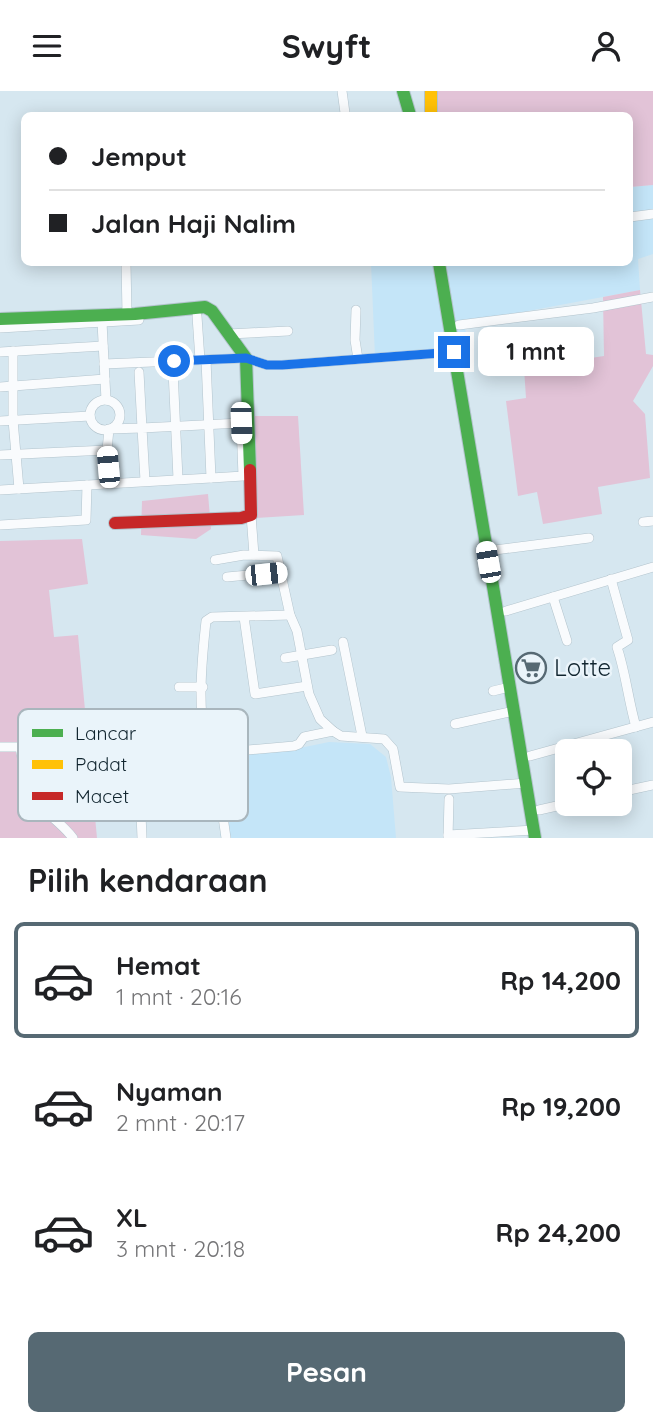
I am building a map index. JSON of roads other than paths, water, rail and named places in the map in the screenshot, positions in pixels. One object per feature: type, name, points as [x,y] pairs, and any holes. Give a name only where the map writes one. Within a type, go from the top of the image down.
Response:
[{"type":"main road","points":[[402,91],[409,112]]},
{"type":"main road","points":[[430,91],[431,112]]},
{"type":"main road","points":[[440,266],[526,783],[538,835]]},
{"type":"main road","points":[[450,266],[539,810],[538,835]]},
{"type":"main road","points":[[0,319],[133,317],[205,307],[212,311],[246,358],[251,515],[241,518],[115,523]]},
{"type":"street","points":[[342,91],[345,112]]},
{"type":"street","points":[[633,216],[653,214]]},
{"type":"street","points":[[0,328],[102,322],[133,317],[126,266]]},
{"type":"street","points":[[459,325],[593,308],[653,297]]},
{"type":"street","points":[[356,310],[355,339],[358,359]]},
{"type":"street","points":[[197,316],[203,360],[211,478]]},
{"type":"street","points":[[102,322],[106,400]]},
{"type":"street","points":[[229,334],[288,331]]},
{"type":"street","points":[[0,352],[103,346]]},
{"type":"street","points":[[13,351],[13,420],[19,489]]},
{"type":"street","points":[[104,364],[246,358],[274,365],[454,352]]},
{"type":"street","points":[[173,370],[178,479]]},
{"type":"street","points":[[139,372],[145,481]]},
{"type":"street","points":[[0,387],[104,379]]},
{"type":"street","points":[[0,490],[110,484],[178,479],[243,476],[241,423],[142,428],[109,429],[98,428],[90,416],[93,406],[106,400],[115,404],[119,412],[118,421],[109,429],[107,450],[110,484]]},
{"type":"street","points":[[0,421],[90,416]]},
{"type":"street","points":[[0,455],[107,450]]},
{"type":"street","points":[[0,525],[86,520],[87,485]]},
{"type":"street","points":[[251,515],[254,555]]},
{"type":"street","points":[[495,549],[589,538]]},
{"type":"street","points":[[215,560],[254,555],[278,556],[290,615],[297,631],[307,686],[320,719],[341,736],[384,739],[389,743],[395,757],[398,784],[404,789],[526,783]]},
{"type":"street","points":[[506,611],[653,567]]},
{"type":"street","points":[[227,577],[281,572]]},
{"type":"street","points":[[611,579],[628,640],[617,647],[627,676],[628,699],[636,727]]},
{"type":"street","points":[[553,597],[567,641]]},
{"type":"street","points":[[202,709],[208,619],[290,615]]},
{"type":"street","points":[[244,617],[256,694],[307,686]]},
{"type":"street","points":[[343,642],[362,736]]},
{"type":"street","points":[[285,657],[332,650]]},
{"type":"street","points":[[179,687],[203,687]]},
{"type":"street","points":[[493,691],[510,687]]},
{"type":"street","points":[[455,724],[514,711]]},
{"type":"street","points":[[530,756],[653,722]]},
{"type":"street","points":[[248,749],[294,746],[304,737],[332,731]]},
{"type":"street","points":[[0,747],[18,747]]},
{"type":"street","points":[[632,789],[653,785]]},
{"type":"street","points":[[449,799],[448,837],[538,835]]},
{"type":"street","points":[[539,810],[555,806]]},
{"type":"street","points":[[59,821],[73,838]]},
{"type":"place","name":"Lotte","points":[[531,668]]}]
